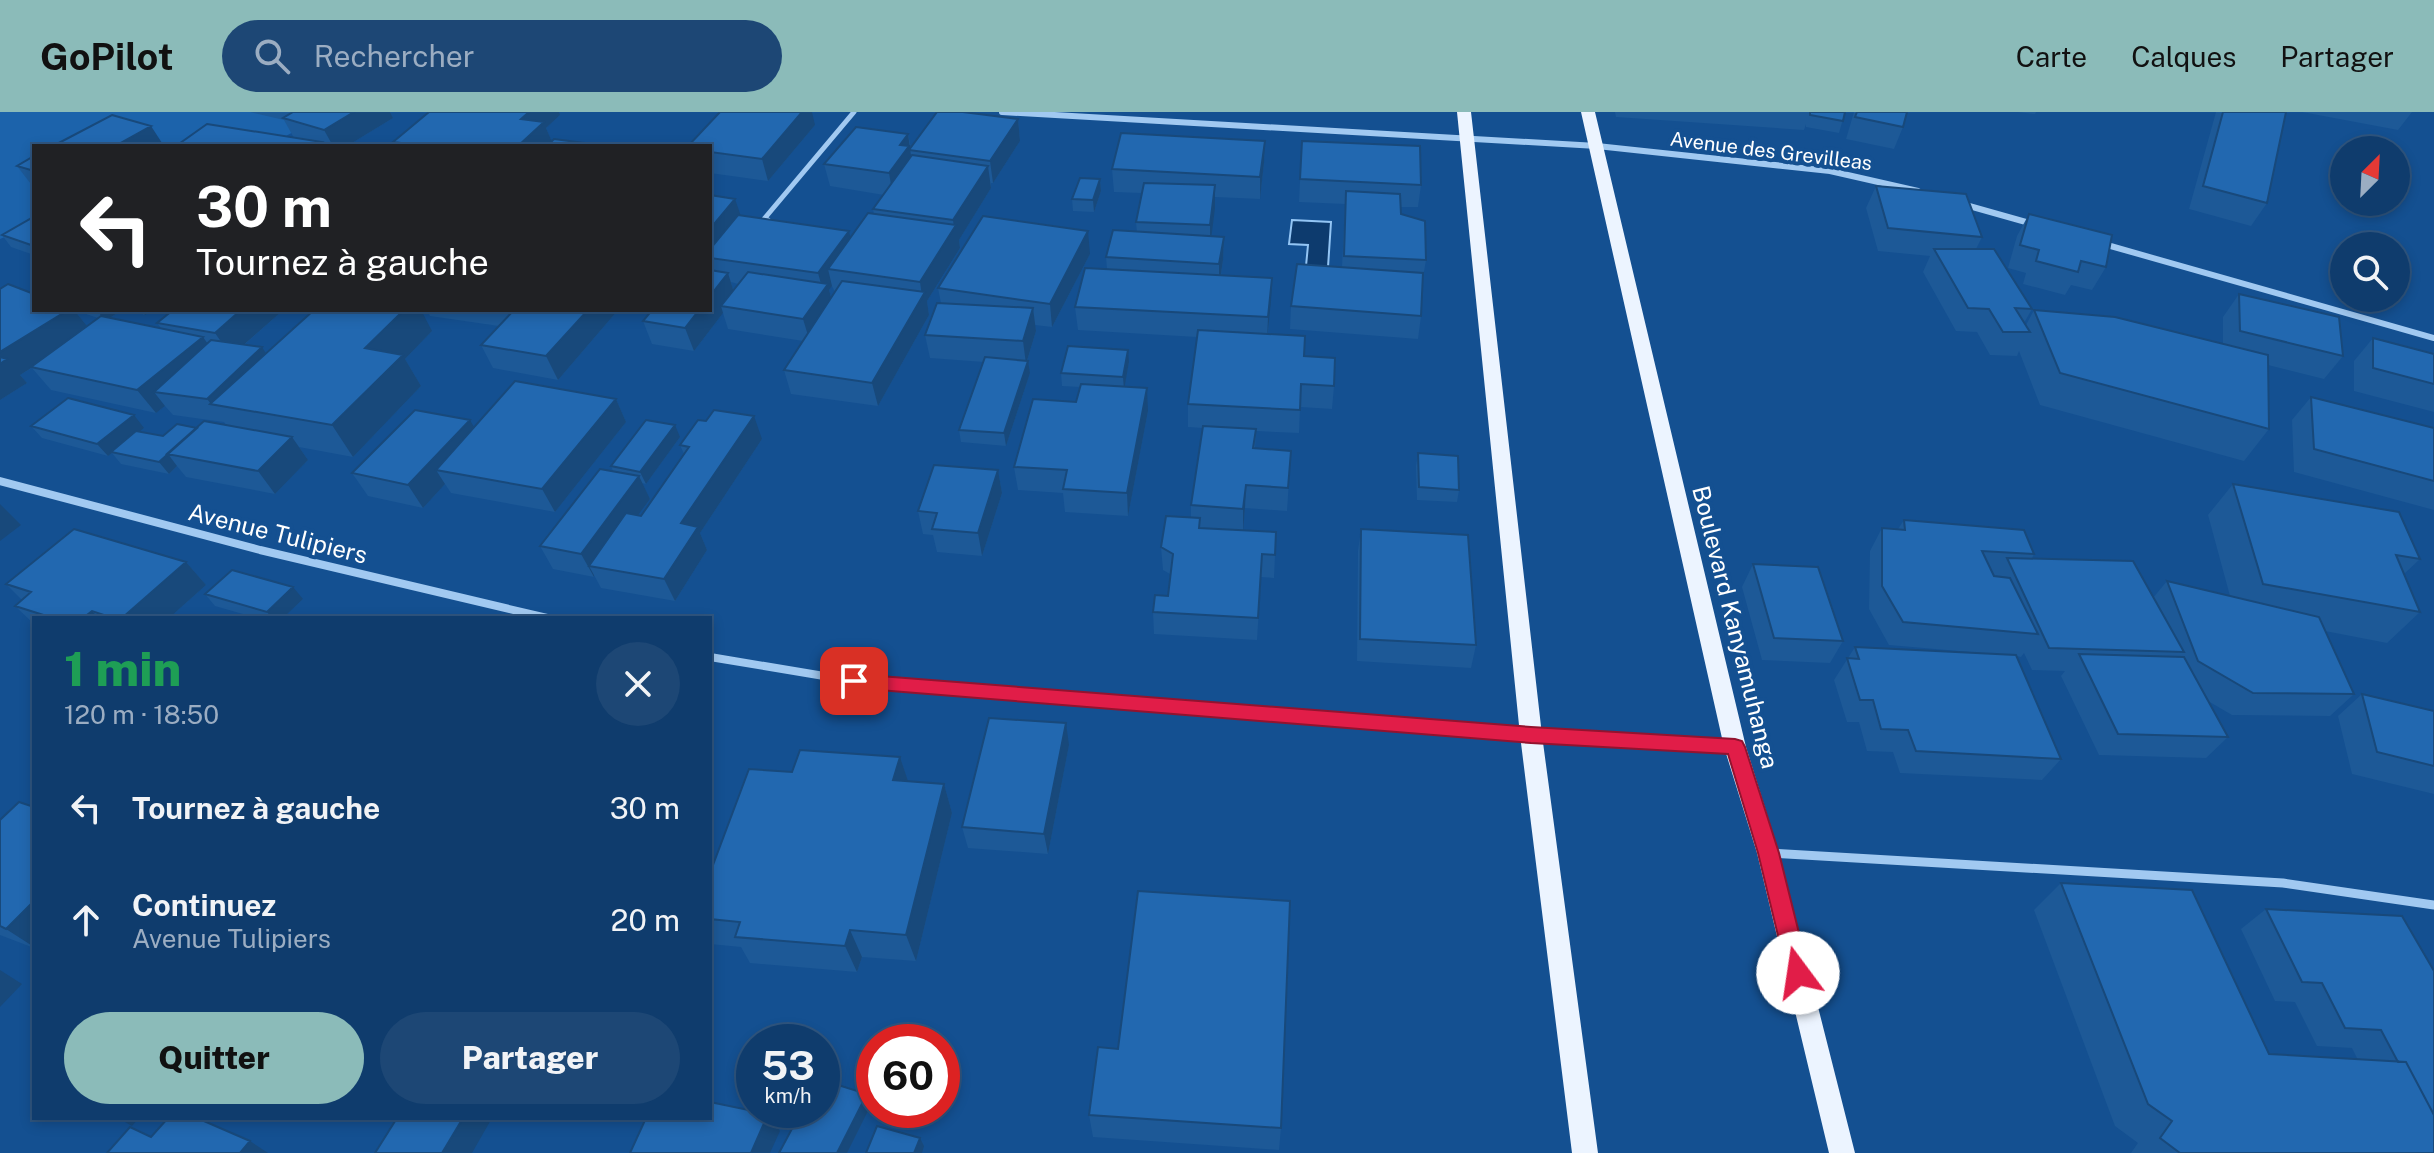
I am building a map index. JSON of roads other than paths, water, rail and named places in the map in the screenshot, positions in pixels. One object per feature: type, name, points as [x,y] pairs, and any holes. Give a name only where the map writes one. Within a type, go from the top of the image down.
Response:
[{"type":"main road","points":[[1464,112],[1531,735],[1585,1153]]},
{"type":"main road","name":"Boulevard Kanyamuhanga","points":[[1588,112],[1735,747],[1768,853],[1842,1153]]},
{"type":"street","name":"Avenue des Grevilleas","points":[[1002,112],[1597,146],[1830,171],[1922,192]]},
{"type":"street","points":[[1952,201],[2042,227]]},
{"type":"street","points":[[2088,239],[2434,338]]},
{"type":"street","name":"Avenue Tulipiers","points":[[0,481],[260,550],[539,616]]},
{"type":"street","points":[[712,657],[854,681],[1531,735],[1735,747]]},
{"type":"street","points":[[1768,853],[2283,883],[2434,905]]},
{"type":"lane","points":[[779,222],[764,219],[854,112]]}]
